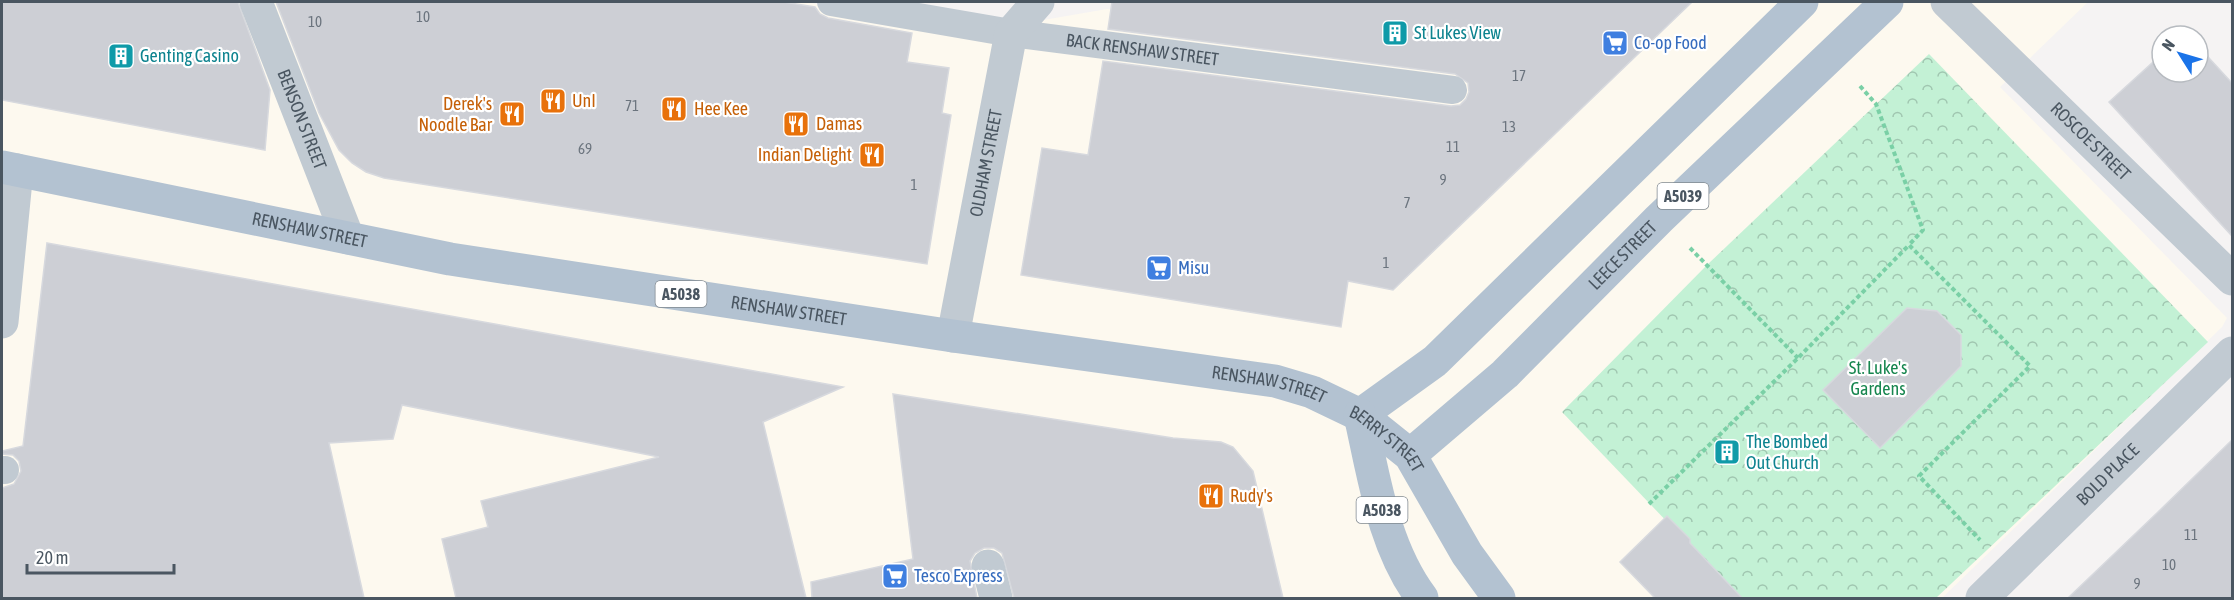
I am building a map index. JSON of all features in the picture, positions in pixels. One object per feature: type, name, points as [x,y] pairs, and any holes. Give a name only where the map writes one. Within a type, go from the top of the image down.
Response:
[{"type":"main road","points":[[1360,414],[1435,361],[1802,2]]},
{"type":"main road","name":"LEECE STREET","points":[[1410,455],[1506,374],[1659,219],[1887,2]]},
{"type":"main road","name":"RENSHAW STREET","points":[[9,169],[450,259],[953,336],[1275,381],[1312,392],[1360,414]]},
{"type":"main road","name":"BERRY STREET","points":[[1360,414],[1410,455],[1492,595]]},
{"type":"main road","name":"BERRY STREET","points":[[1360,414],[1387,531],[1412,585],[1422,598]]},
{"type":"street","name":"BENSON STREET","points":[[256,2],[348,238]]},
{"type":"street","points":[[1011,33],[1038,2]]},
{"type":"street","name":"ROSCOE STREET","points":[[1947,2],[2232,279]]},
{"type":"street","name":"OLDHAM STREET","points":[[953,336],[1011,33]]},
{"type":"street","points":[[2,322],[9,169]]},
{"type":"street","name":"BOLD PLACE","points":[[1982,598],[2232,353]]},
{"type":"street","points":[[988,567],[996,598]]},
{"type":"lane","name":"BACK RENSHAW STREET","points":[[831,2],[1011,33],[1453,90]]},
{"type":"path","points":[[1649,504],[1798,358],[1923,230],[1876,104],[1832,54]]},
{"type":"path","points":[[1909,245],[2030,366],[1919,476],[2012,569]]},
{"type":"path","points":[[1707,265],[1798,358]]},
{"type":"shaded area","points":[[2,2],[805,2],[980,31],[1107,9],[1461,60],[1518,2],[2088,2],[2000,87],[2227,318],[2222,327],[1942,598],[2,598]]},
{"type":"green space","name":"St. Luke's Gardens","points":[[1929,54],[2208,342],[1936,598],[1740,598],[1562,412],[1707,265]]},
{"type":"building","name":"Genting Casino","points":[[2,2],[238,2],[270,90],[265,150],[2,100]]},
{"type":"building","points":[[276,2],[784,2],[815,7],[820,14],[828,18],[912,33],[907,62],[949,68],[942,113],[951,115],[927,264],[384,178],[366,172],[352,163],[339,150],[319,113]]},
{"type":"building","points":[[1112,2],[1692,2],[1393,290],[1348,281],[1341,327],[1021,275],[1042,148],[1088,155],[1103,61],[1451,106],[1460,105],[1466,99],[1469,92],[1468,83],[1455,74],[1108,29]]},
{"type":"building","points":[[2210,59],[2232,83],[2232,236],[2109,102],[2150,65],[2150,84],[2210,84]]},
{"type":"building","points":[[47,243],[843,387],[763,422],[806,598],[456,598],[442,539],[488,527],[481,501],[659,457],[402,405],[393,439],[329,443],[364,598],[2,598],[2,488],[14,484],[21,471],[19,461],[13,455],[2,454],[2,451],[23,446]]},
{"type":"building","points":[[1907,308],[1937,311],[1961,335],[1961,366],[1880,448],[1823,390]]},
{"type":"building","points":[[893,394],[1173,438],[1221,442],[1233,447],[1253,471],[1283,598],[1014,598],[1002,553],[994,548],[984,548],[975,553],[970,561],[977,598],[812,598],[811,582],[913,559]]},
{"type":"building","points":[[2232,440],[2232,598],[2068,598],[2158,512]]},
{"type":"building","points":[[1667,516],[1742,598],[1655,598],[1620,562]]},
{"type":"place","name":"St Lukes View","points":[[1395,33]]},
{"type":"place","name":"Co-op Food","points":[[1615,43]]},
{"type":"place","name":"Genting Casino","points":[[121,56]]},
{"type":"place","name":"UnI","points":[[553,101]]},
{"type":"place","name":"Hee Kee","points":[[674,109]]},
{"type":"place","name":"Derek's Noodle Bar","points":[[512,114]]},
{"type":"place","name":"Damas","points":[[796,124]]},
{"type":"place","name":"Indian Delight","points":[[872,155]]},
{"type":"place","name":"Misu","points":[[1159,268]]},
{"type":"place","name":"The Bombed Out Church","points":[[1727,452]]},
{"type":"place","name":"Rudy's","points":[[1211,496]]},
{"type":"place","name":"Tesco Express","points":[[895,576]]}]
